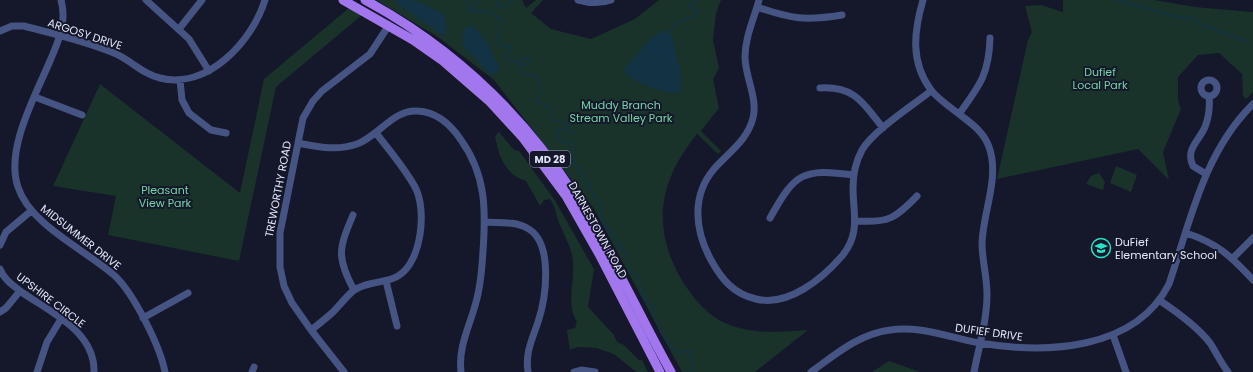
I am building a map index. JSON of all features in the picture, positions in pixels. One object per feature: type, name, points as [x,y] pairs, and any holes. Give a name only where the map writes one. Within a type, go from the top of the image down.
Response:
[{"type":"main road","name":"DARNESTOWN ROAD","points":[[343,0],[389,25],[429,51],[470,83],[507,120],[539,158],[566,196],[599,254],[660,372]]},
{"type":"main road","name":"DARNESTOWN ROAD","points":[[365,0],[395,16],[448,54],[485,86],[534,138],[582,207],[671,372]]},
{"type":"street","name":"MIDSUMMER DRIVE","points":[[61,0],[64,19],[60,36],[18,141],[14,162],[18,188],[31,211],[116,277],[130,294],[158,349],[165,372]]},
{"type":"street","points":[[146,0],[189,39],[209,71]]},
{"type":"street","points":[[179,29],[202,0]]},
{"type":"street","name":"ARGOSY DRIVE","points":[[0,31],[12,26],[24,26],[115,53],[152,76],[180,80],[198,77],[223,62],[253,28],[261,14],[265,0]]},
{"type":"street","points":[[578,0],[587,3],[600,3],[611,0]]},
{"type":"street","points":[[923,0],[915,30],[919,66],[931,90],[980,132],[989,146],[992,156],[991,185],[982,244],[986,281],[986,305],[974,372]]},
{"type":"street","points":[[842,15],[816,19],[796,19],[758,4],[746,44],[745,57],[746,73],[753,102],[754,116],[745,136],[714,169],[702,190],[699,201],[698,220],[700,233],[706,250],[726,283],[737,292],[762,301],[775,301],[787,298],[800,292],[835,264],[847,248],[856,221],[853,188],[854,174],[863,148],[883,128],[931,90]]},
{"type":"street","name":"TREWORTHY ROAD","points":[[344,372],[292,303],[284,286],[280,267],[280,233],[303,118],[313,101],[370,54],[389,25]]},
{"type":"street","points":[[959,114],[984,76],[989,56],[990,38]]},
{"type":"street","points":[[180,80],[182,100],[189,113],[211,130],[226,133]]},
{"type":"street","points":[[820,88],[832,87],[849,92],[864,103],[883,128]]},
{"type":"street","points":[[1206,174],[1193,166],[1190,156],[1193,144],[1200,136],[1207,121],[1210,107],[1209,96]]},
{"type":"street","points":[[35,97],[82,115]]},
{"type":"street","name":"DUFIEF DRIVE","points":[[811,372],[859,339],[891,330],[918,330],[980,343],[1013,348],[1051,347],[1096,340],[1113,335],[1138,322],[1159,300],[1168,284],[1206,174],[1222,142],[1233,126],[1253,104]]},
{"type":"street","points":[[298,143],[328,148],[341,148],[359,143],[376,133],[400,115],[412,111],[430,113],[446,122],[467,148],[478,170],[484,197],[485,222],[480,282],[476,303],[463,340],[460,372]]},
{"type":"street","points":[[311,330],[333,312],[354,290],[372,283],[386,281],[402,273],[410,265],[418,251],[420,209],[415,187],[376,133]]},
{"type":"street","points":[[770,218],[784,193],[792,184],[803,176],[812,172],[825,171],[854,174]]},
{"type":"street","points":[[856,221],[886,220],[902,212],[917,196]]},
{"type":"street","points":[[0,245],[6,232],[31,211]]},
{"type":"street","points":[[353,215],[343,238],[341,255],[344,272],[354,290]]},
{"type":"street","points":[[485,222],[512,223],[526,227],[534,232],[542,244],[545,258],[543,304],[528,347],[528,372]]},
{"type":"street","points":[[1186,233],[1212,243],[1233,258],[1253,280]]},
{"type":"street","points":[[1233,258],[1253,238]]},
{"type":"street","name":"UPSHIRE CIRCLE","points":[[0,269],[4,278],[20,291],[75,329],[84,339],[92,360],[94,372]]},
{"type":"street","points":[[386,281],[397,326]]},
{"type":"street","points":[[0,312],[6,308],[20,291]]},
{"type":"street","points":[[143,318],[188,293]]},
{"type":"street","points":[[1159,300],[1181,316],[1209,342],[1228,372]]},
{"type":"street","points":[[37,372],[47,342],[61,319]]},
{"type":"street","points":[[1113,335],[1126,372]]},
{"type":"street","points":[[574,372],[581,370],[595,372]]},
{"type":"green space","name":"Muddy Branch Stream Valley Park","points":[[376,0],[522,0],[526,8],[536,0],[543,0],[531,13],[551,29],[591,39],[635,19],[659,0],[721,0],[716,13],[713,40],[719,68],[713,79],[719,108],[701,131],[721,151],[718,154],[697,134],[684,151],[668,185],[664,203],[663,221],[665,239],[671,258],[684,283],[698,302],[709,313],[721,321],[742,329],[753,331],[775,332],[808,330],[755,372],[682,372],[594,209],[494,80],[438,37]]},
{"type":"green space","name":"Dufief Local Park","points":[[1063,0],[1154,0],[1195,7],[1253,12],[1253,92],[1246,99],[1243,96],[1242,74],[1219,53],[1198,55],[1178,77],[1178,101],[1181,109],[1163,152],[1169,180],[1138,149],[997,179],[1028,40],[1032,32],[1025,6],[1041,5],[1063,12]]},
{"type":"green space","name":"Pleasant View Park","points":[[349,8],[362,15],[276,87],[239,261],[108,235],[116,196],[53,186],[100,84],[240,193],[264,79]]},
{"type":"green space","points":[[499,132],[514,150],[519,151],[554,199],[594,269],[588,307],[614,335],[617,342],[624,345],[639,360],[642,360],[648,372],[636,372],[614,354],[596,348],[577,347],[570,350],[567,330],[575,328],[577,322],[571,303],[573,263],[570,246],[559,222],[554,205],[550,199],[544,200],[540,206],[526,181],[513,175],[504,164],[498,150],[495,136]]},
{"type":"green space","points":[[1116,166],[1137,175],[1131,192],[1110,183]]},
{"type":"green space","points":[[1099,173],[1105,182],[1103,190],[1086,184],[1091,176]]},
{"type":"green space","points":[[889,361],[920,372],[872,372]]},
{"type":"water","points":[[392,0],[414,0],[445,15],[446,35],[442,35]]},
{"type":"water","points":[[468,25],[478,31],[482,36],[498,64],[500,69],[492,76],[463,46],[463,31]]},
{"type":"water","points":[[664,30],[672,36],[682,79],[681,91],[676,93],[650,87],[632,78],[624,70],[651,38]]},
{"type":"waterway","points":[[467,0],[468,7],[472,12],[486,11],[490,12],[497,19],[501,17],[503,20],[498,32],[499,42],[501,46],[512,46],[505,58],[518,63],[520,59],[528,58],[529,63],[527,66],[522,63],[519,66],[523,75],[531,75],[538,78],[541,92],[536,102],[549,106],[554,120],[566,124],[572,130],[573,133],[570,134],[563,129],[559,129],[557,134],[560,141],[565,143],[568,141],[573,144],[572,159],[583,177],[590,184],[591,190],[601,207],[602,220],[627,256],[629,270],[636,275],[646,301],[655,310],[655,316],[659,328],[665,339],[678,353],[689,350],[693,363],[691,372]]},
{"type":"waterway","points":[[477,11],[474,8],[478,0]]},
{"type":"waterway","points":[[496,0],[498,6],[503,8],[513,0]]},
{"type":"waterway","points":[[669,32],[676,23],[696,16],[698,11],[688,6],[697,0]]},
{"type":"waterway","points":[[1117,0],[1185,19],[1192,17],[1199,23],[1250,43]]},
{"type":"place","name":"DuFief Elementary School","points":[[1101,248]]}]
